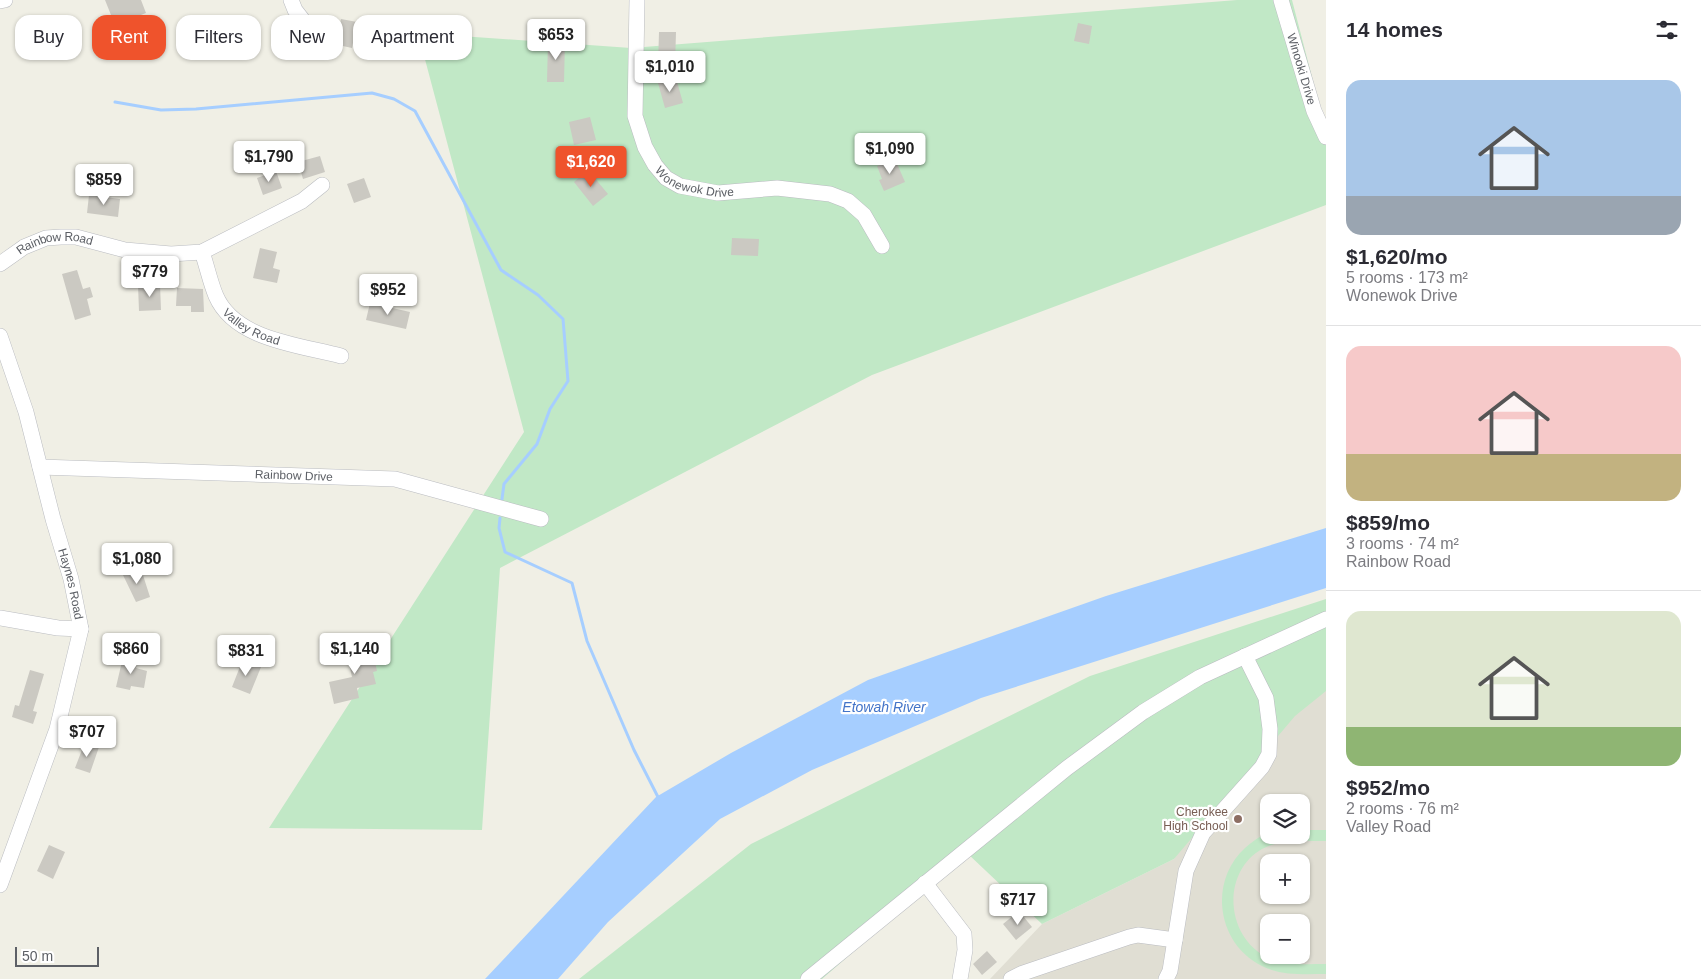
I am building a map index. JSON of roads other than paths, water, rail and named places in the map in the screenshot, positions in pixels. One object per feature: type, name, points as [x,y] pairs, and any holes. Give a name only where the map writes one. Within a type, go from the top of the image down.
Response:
[{"type":"street","points":[[0,1],[5,0]]},
{"type":"street","points":[[292,0],[294,10],[298,15]]},
{"type":"street","name":"Wonewok Drive","points":[[637,0],[635,116],[645,147],[655,165],[666,178],[687,188],[718,193],[777,188],[830,194],[848,201],[864,215],[882,246]]},
{"type":"street","name":"Winooki Drive","points":[[1282,0],[1314,111],[1326,138]]},
{"type":"street","points":[[202,252],[302,201],[322,185]]},
{"type":"street","name":"Rainbow Road","points":[[0,264],[24,247],[46,238],[61,236],[76,237],[125,250],[171,254],[202,252]]},
{"type":"street","name":"Valley Road","points":[[202,252],[216,297],[230,316],[242,326],[269,337],[341,356]]},
{"type":"street","name":"Haynes Road","points":[[0,336],[26,412],[71,579],[81,629],[57,730],[13,854],[0,885]]},
{"type":"street","name":"Rainbow Drive","points":[[40,467],[396,479],[541,519]]},
{"type":"street","points":[[0,618],[58,628],[81,629]]},
{"type":"street","points":[[808,979],[1067,768],[1143,712],[1200,677],[1326,618]]},
{"type":"street","points":[[1166,979],[1175,940],[1186,871],[1203,832],[1262,767],[1269,754],[1270,729],[1266,698],[1245,656]]},
{"type":"street","points":[[925,884],[964,934],[965,950],[960,979]]},
{"type":"street","points":[[1011,979],[1023,973],[1128,937],[1138,935],[1175,940]]},
{"type":"water","name":"Etowah River","points":[[1326,528],[1326,588],[981,698],[812,770],[720,819],[608,922],[558,979],[485,979],[656,797],[731,753],[868,680],[1106,596]]},
{"type":"waterway","points":[[115,102],[161,110],[196,109],[372,93],[394,99],[415,111],[501,270],[538,295],[563,319],[568,381],[550,409],[537,444],[504,484],[502,499]]},
{"type":"waterway","points":[[500,518],[499,528],[505,552],[572,583],[587,641],[634,750],[659,799]]},
{"type":"place","name":"Cherokee High School","points":[[1238,819]]}]
